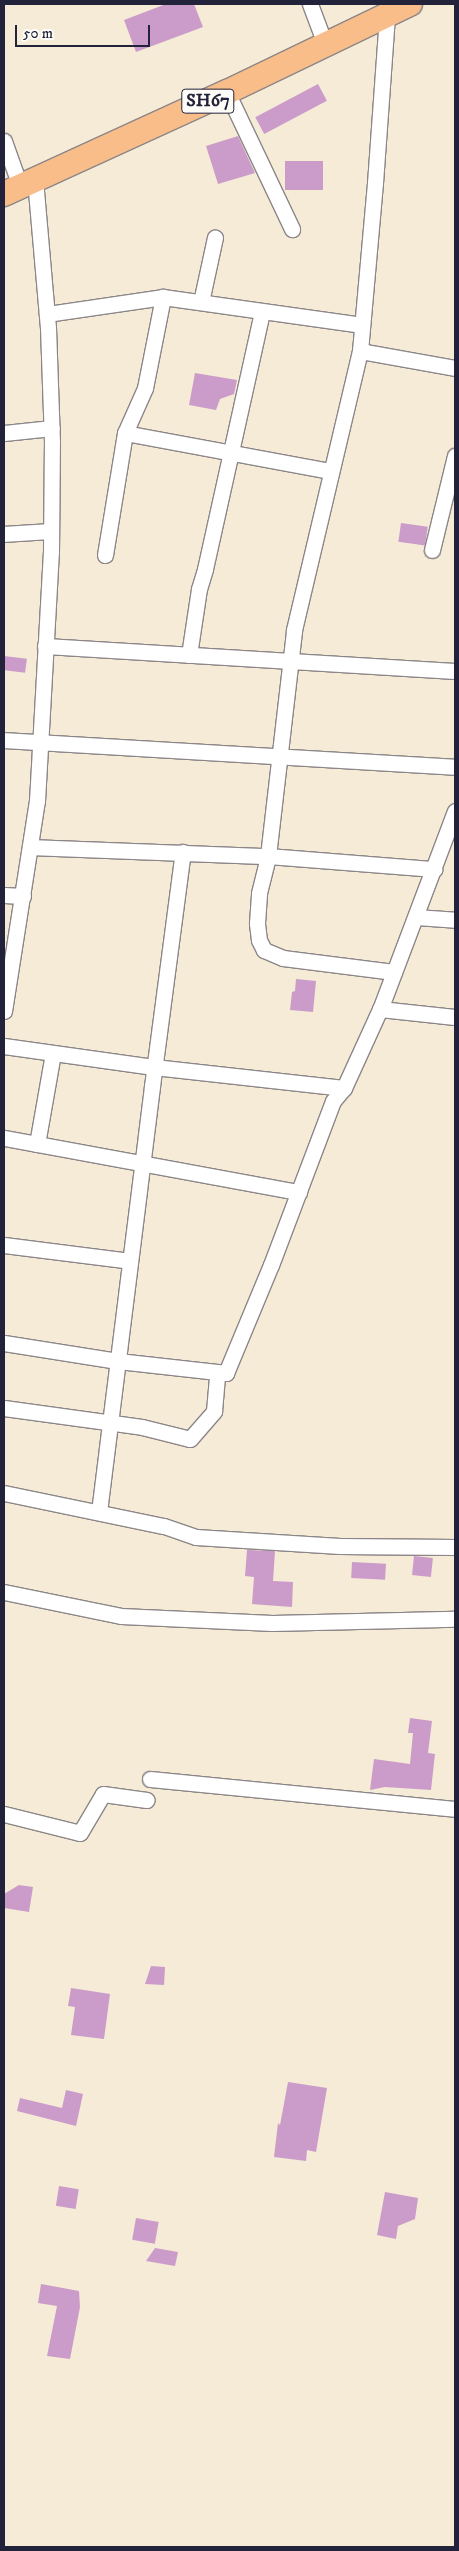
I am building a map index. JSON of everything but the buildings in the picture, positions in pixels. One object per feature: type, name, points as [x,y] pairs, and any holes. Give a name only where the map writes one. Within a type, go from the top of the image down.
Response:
[{"type":"main road","name":"SH67","points":[[20,186],[227,92],[410,4]]},
{"type":"street","points":[[310,4],[324,44]]},
{"type":"street","points":[[387,16],[360,351],[294,630],[268,856],[259,893],[256,923],[259,940],[264,950],[283,958],[394,972]]},
{"type":"street","points":[[227,92],[292,229]]},
{"type":"street","points":[[4,141],[20,186],[47,314],[52,428],[51,531],[38,801],[4,1012]]},
{"type":"street","points":[[201,302],[215,237]]},
{"type":"street","points":[[47,314],[163,297],[362,325]]},
{"type":"street","points":[[105,556],[124,433],[145,388],[163,297]]},
{"type":"street","points":[[189,655],[199,589],[206,569],[262,311]]},
{"type":"street","points":[[360,351],[455,368]]},
{"type":"street","points":[[4,432],[52,428]]},
{"type":"street","points":[[124,433],[331,470]]},
{"type":"street","points":[[432,550],[455,456]]},
{"type":"street","points":[[4,534],[51,531]]},
{"type":"street","points":[[46,646],[455,671]]},
{"type":"street","points":[[4,740],[455,767]]},
{"type":"street","points":[[4,1342],[118,1361],[226,1373],[243,1337],[333,1101],[344,1088],[380,1009],[434,869],[451,834],[455,811]]},
{"type":"street","points":[[30,846],[268,856],[434,869]]},
{"type":"street","points":[[99,1512],[154,1067],[183,852]]},
{"type":"street","points":[[4,896],[22,896]]},
{"type":"street","points":[[416,917],[455,920]]},
{"type":"street","points":[[380,1009],[455,1016]]},
{"type":"street","points":[[4,1046],[154,1067],[344,1088]]},
{"type":"street","points":[[37,1144],[53,1053]]},
{"type":"street","points":[[4,1138],[299,1192]]},
{"type":"street","points":[[4,1245],[130,1261]]},
{"type":"street","points":[[4,1408],[142,1427],[190,1439],[214,1411],[217,1373]]},
{"type":"street","points":[[4,1493],[164,1526],[196,1537],[340,1546],[455,1547]]},
{"type":"street","points":[[4,1592],[121,1616],[272,1623],[455,1619]]},
{"type":"street","points":[[150,1779],[455,1809]]},
{"type":"street","points":[[4,1814],[80,1833],[103,1794],[147,1800]]}]
